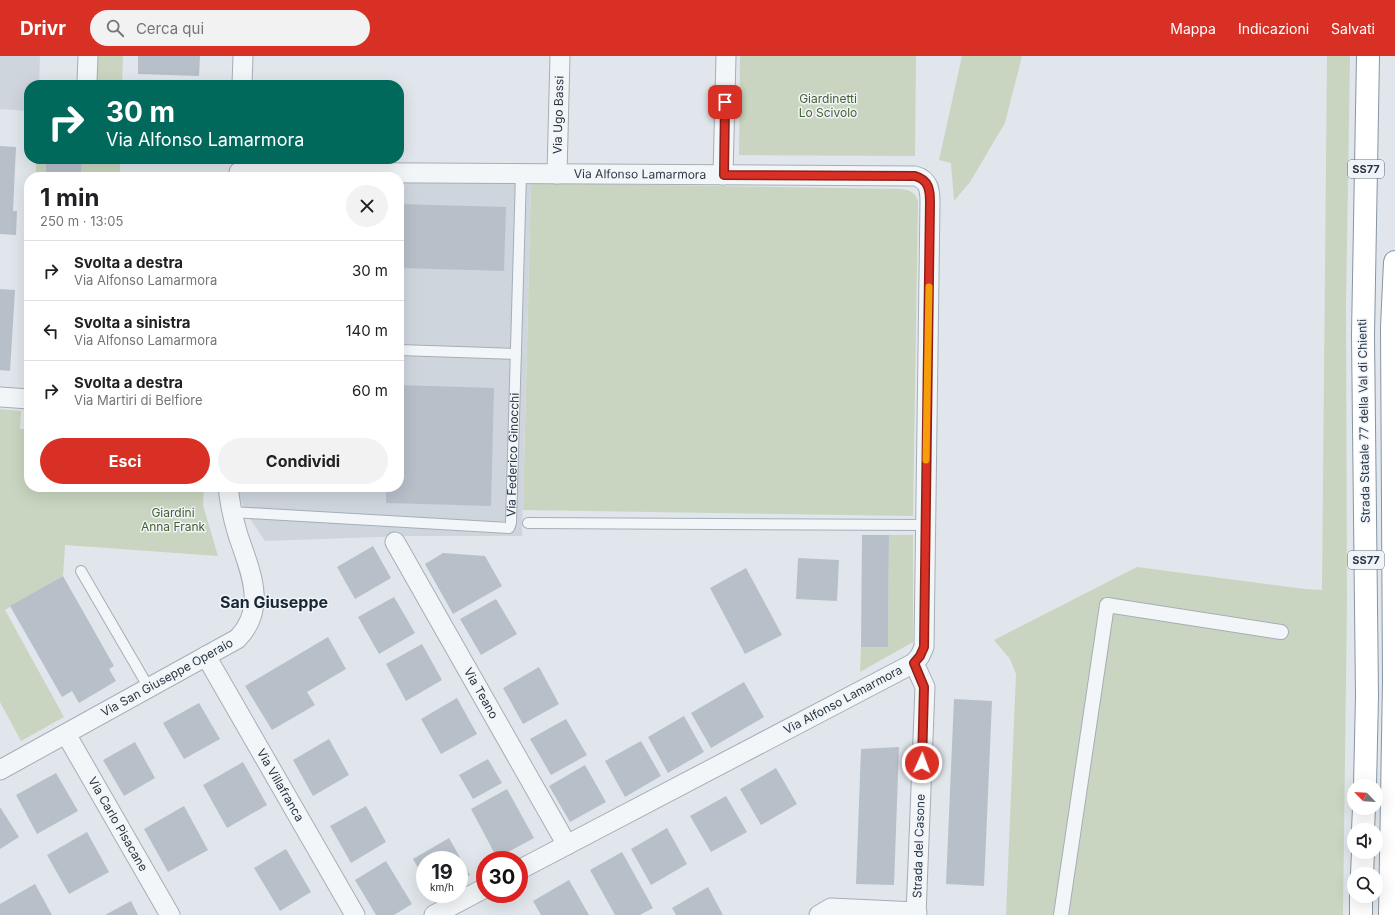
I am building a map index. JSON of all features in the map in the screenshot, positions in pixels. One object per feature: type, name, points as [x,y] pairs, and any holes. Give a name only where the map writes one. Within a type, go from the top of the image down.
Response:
[{"type":"highway","name":"Strada Statale 77 della Val di Chienti","points":[[1364,779],[1367,688],[1363,335],[1368,56]]},
{"type":"highway","name":"SS77","points":[[1390,915],[1394,681],[1392,327],[1395,262]]},
{"type":"highway","points":[[1361,903],[1361,915]]},
{"type":"street","points":[[87,80],[88,56]]},
{"type":"street","points":[[242,80],[243,56]]},
{"type":"street","name":"Via Ugo Bassi","points":[[557,174],[560,56]]},
{"type":"street","points":[[724,175],[726,56]]},
{"type":"street","name":"Via Alfonso Lamarmora","points":[[239,170],[380,172]]},
{"type":"street","name":"Via Alfonso Lamarmora","points":[[404,172],[915,176],[923,180],[928,185],[930,193],[924,647],[920,656],[914,663],[528,865]]},
{"type":"street","points":[[0,397],[24,399]]},
{"type":"street","points":[[229,492],[232,512]]},
{"type":"street","name":"Via San Giuseppe Operaio","points":[[0,770],[237,639],[245,631],[250,622],[255,599],[250,571],[232,512]]},
{"type":"street","name":"Via Teano","points":[[395,542],[567,845]]},
{"type":"street","points":[[1061,915],[1107,604],[1281,632]]},
{"type":"street","name":"Via Villafranca","points":[[206,656],[355,915]]},
{"type":"street","name":"Strada del Casone","points":[[819,915],[831,908],[917,914],[924,687],[914,663]]},
{"type":"street","name":"Via Carlo Pisacane","points":[[66,734],[170,915]]},
{"type":"street","points":[[434,915],[476,893]]},
{"type":"lane","name":"Via Federico Ginocchi","points":[[232,512],[509,528],[511,523],[521,174]]},
{"type":"lane","points":[[404,350],[516,354]]},
{"type":"lane","points":[[528,523],[925,525]]},
{"type":"lane","points":[[81,572],[149,688]]},
{"type":"shaded area","points":[[0,56],[40,56],[39,80],[24,80],[24,111],[0,109]]},
{"type":"shaded area","points":[[404,183],[531,183],[522,536],[406,536],[265,541],[246,513],[239,492],[404,492]]},
{"type":"green space","points":[[96,56],[123,56],[122,80],[95,80]]},
{"type":"green space","name":"Giardinetti Lo Scivolo","points":[[740,56],[916,56],[915,156],[739,155]]},
{"type":"green space","points":[[962,56],[1022,56],[1005,123],[970,182],[954,201],[951,163],[939,160]]},
{"type":"green space","points":[[1327,56],[1350,56],[1346,305],[1347,601],[1343,915],[1006,915],[1016,674],[1010,659],[994,640],[1137,567],[1322,590]]},
{"type":"green space","points":[[36,164],[46,164],[46,172],[36,172]]},
{"type":"green space","points":[[82,164],[120,164],[120,172],[81,172]]},
{"type":"green space","points":[[531,183],[900,189],[914,194],[918,201],[913,516],[523,510]]},
{"type":"green space","name":"Giardini Anna Frank","points":[[0,409],[21,411],[20,429],[24,429],[24,492],[204,492],[203,505],[218,556],[65,545],[63,576],[5,610],[64,717],[21,741],[0,702]]},
{"type":"green space","points":[[889,535],[913,535],[913,642],[860,672],[861,647],[888,647]]},
{"type":"building","points":[[138,56],[200,56],[199,76],[138,74]]},
{"type":"building","points":[[0,146],[16,147],[13,211],[17,211],[16,235],[0,234]]},
{"type":"building","points":[[46,164],[82,164],[81,172],[46,172]]},
{"type":"building","points":[[404,204],[506,207],[504,271],[404,268]]},
{"type":"building","points":[[0,289],[15,290],[10,371],[0,370]]},
{"type":"building","points":[[404,385],[494,388],[491,506],[386,503],[386,492],[404,492]]},
{"type":"building","points":[[862,535],[889,535],[888,647],[861,647]]},
{"type":"building","points":[[373,546],[391,578],[355,599],[337,567]]},
{"type":"building","points":[[443,553],[485,556],[502,586],[453,614],[425,564]]},
{"type":"building","points":[[798,558],[839,560],[837,601],[796,599]]},
{"type":"building","points":[[746,568],[782,635],[745,654],[710,588]]},
{"type":"building","points":[[63,576],[114,666],[109,669],[116,681],[79,703],[72,691],[62,697],[10,606]]},
{"type":"building","points":[[394,597],[415,633],[379,654],[358,617]]},
{"type":"building","points":[[496,599],[517,634],[481,655],[460,619]]},
{"type":"building","points":[[328,637],[346,669],[307,692],[315,705],[272,730],[245,686]]},
{"type":"building","points":[[422,644],[442,680],[406,701],[386,664]]},
{"type":"building","points":[[539,667],[559,704],[523,724],[503,688]]},
{"type":"building","points":[[744,682],[764,717],[711,748],[691,713]]},
{"type":"building","points":[[457,698],[477,734],[441,754],[421,719]]},
{"type":"building","points":[[954,699],[992,701],[984,886],[946,884]]},
{"type":"building","points":[[199,703],[220,739],[184,759],[163,723]]},
{"type":"building","points":[[684,716],[704,752],[668,773],[648,737]]},
{"type":"building","points":[[566,719],[587,755],[551,775],[530,739]]},
{"type":"building","points":[[329,739],[349,775],[313,796],[293,760]]},
{"type":"building","points":[[641,741],[661,776],[625,797],[605,761]]},
{"type":"building","points":[[135,742],[155,778],[124,796],[103,760]]},
{"type":"building","points":[[899,747],[894,885],[856,884],[861,749]]},
{"type":"building","points":[[488,759],[502,783],[473,799],[459,775]]},
{"type":"building","points":[[243,762],[267,805],[227,828],[203,785]]},
{"type":"building","points":[[585,765],[606,802],[570,822],[549,786]]},
{"type":"building","points":[[776,768],[797,804],[761,825],[740,789]]},
{"type":"building","points":[[56,773],[78,811],[37,834],[16,795]]},
{"type":"building","points":[[507,789],[534,838],[510,851],[493,851],[471,809]]},
{"type":"building","points":[[726,796],[747,832],[711,852],[690,816]]},
{"type":"building","points":[[184,806],[208,850],[168,872],[144,829]]},
{"type":"building","points":[[366,806],[386,842],[351,863],[330,826]]},
{"type":"building","points":[[0,807],[19,837],[0,849]]},
{"type":"building","points":[[667,828],[687,864],[651,885],[631,849]]},
{"type":"building","points":[[87,832],[109,872],[69,894],[47,855]]},
{"type":"building","points":[[449,838],[456,851],[427,851]]},
{"type":"building","points":[[286,849],[311,892],[280,911],[254,868]]},
{"type":"building","points":[[622,852],[653,908],[640,915],[615,915],[590,870]]},
{"type":"building","points":[[416,857],[416,864],[413,859]]},
{"type":"building","points":[[386,861],[412,904],[394,915],[376,915],[355,880]]},
{"type":"building","points":[[569,880],[589,915],[541,915],[533,901]]},
{"type":"building","points":[[35,884],[52,915],[0,915],[0,904]]},
{"type":"building","points":[[708,887],[723,915],[676,915],[672,908]]},
{"type":"building","points":[[131,901],[138,915],[105,915]]},
{"type":"slow traffic","points":[[926,460],[929,287]]},
{"type":"district","name":"San Giuseppe","points":[[274,602]]},
{"type":"route","points":[[725,102],[724,175],[915,176],[923,180],[929,188],[924,647],[920,656],[914,663],[924,687],[922,763]]}]
